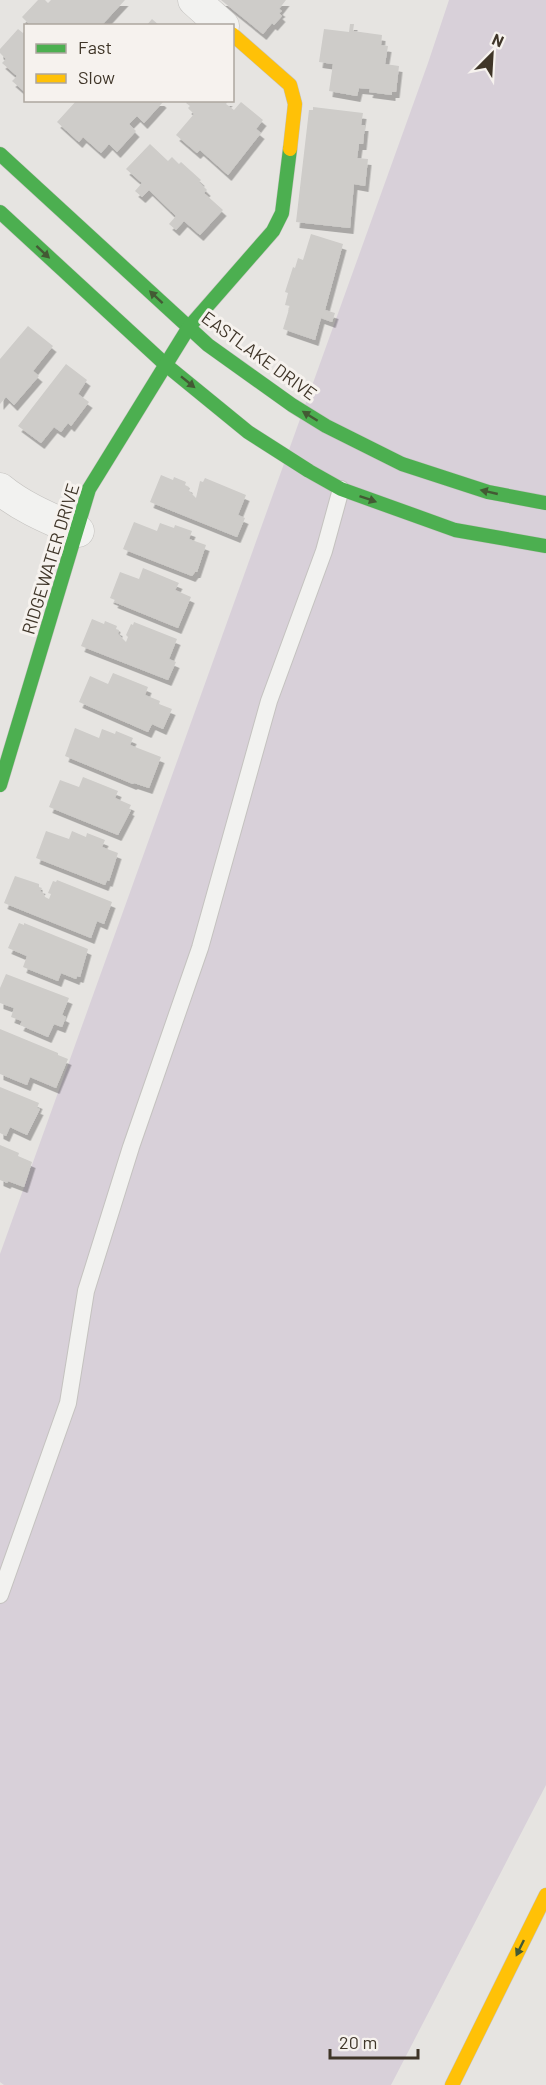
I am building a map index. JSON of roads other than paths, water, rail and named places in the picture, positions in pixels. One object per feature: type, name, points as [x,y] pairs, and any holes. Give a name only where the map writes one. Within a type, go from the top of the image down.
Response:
[{"type":"main road","name":"RIDGEWATER DRIVE","points":[[0,785],[89,489],[189,327],[273,231],[282,213],[296,104],[290,85],[234,36]]},
{"type":"main road","name":"EASTLAKE DRIVE","points":[[0,154],[208,345],[292,405],[362,445],[402,464],[445,480],[488,492],[546,503]]},
{"type":"main road","points":[[0,212],[166,364],[249,432],[341,489],[455,530],[546,546]]},
{"type":"main road","points":[[452,2085],[546,1895]]},
{"type":"street","points":[[194,0],[221,24]]},
{"type":"street","points":[[0,489],[12,499],[39,514],[78,531]]},
{"type":"lane","points":[[0,1595],[68,1403],[86,1291],[131,1147],[200,948],[269,701],[324,551],[341,489]]}]
